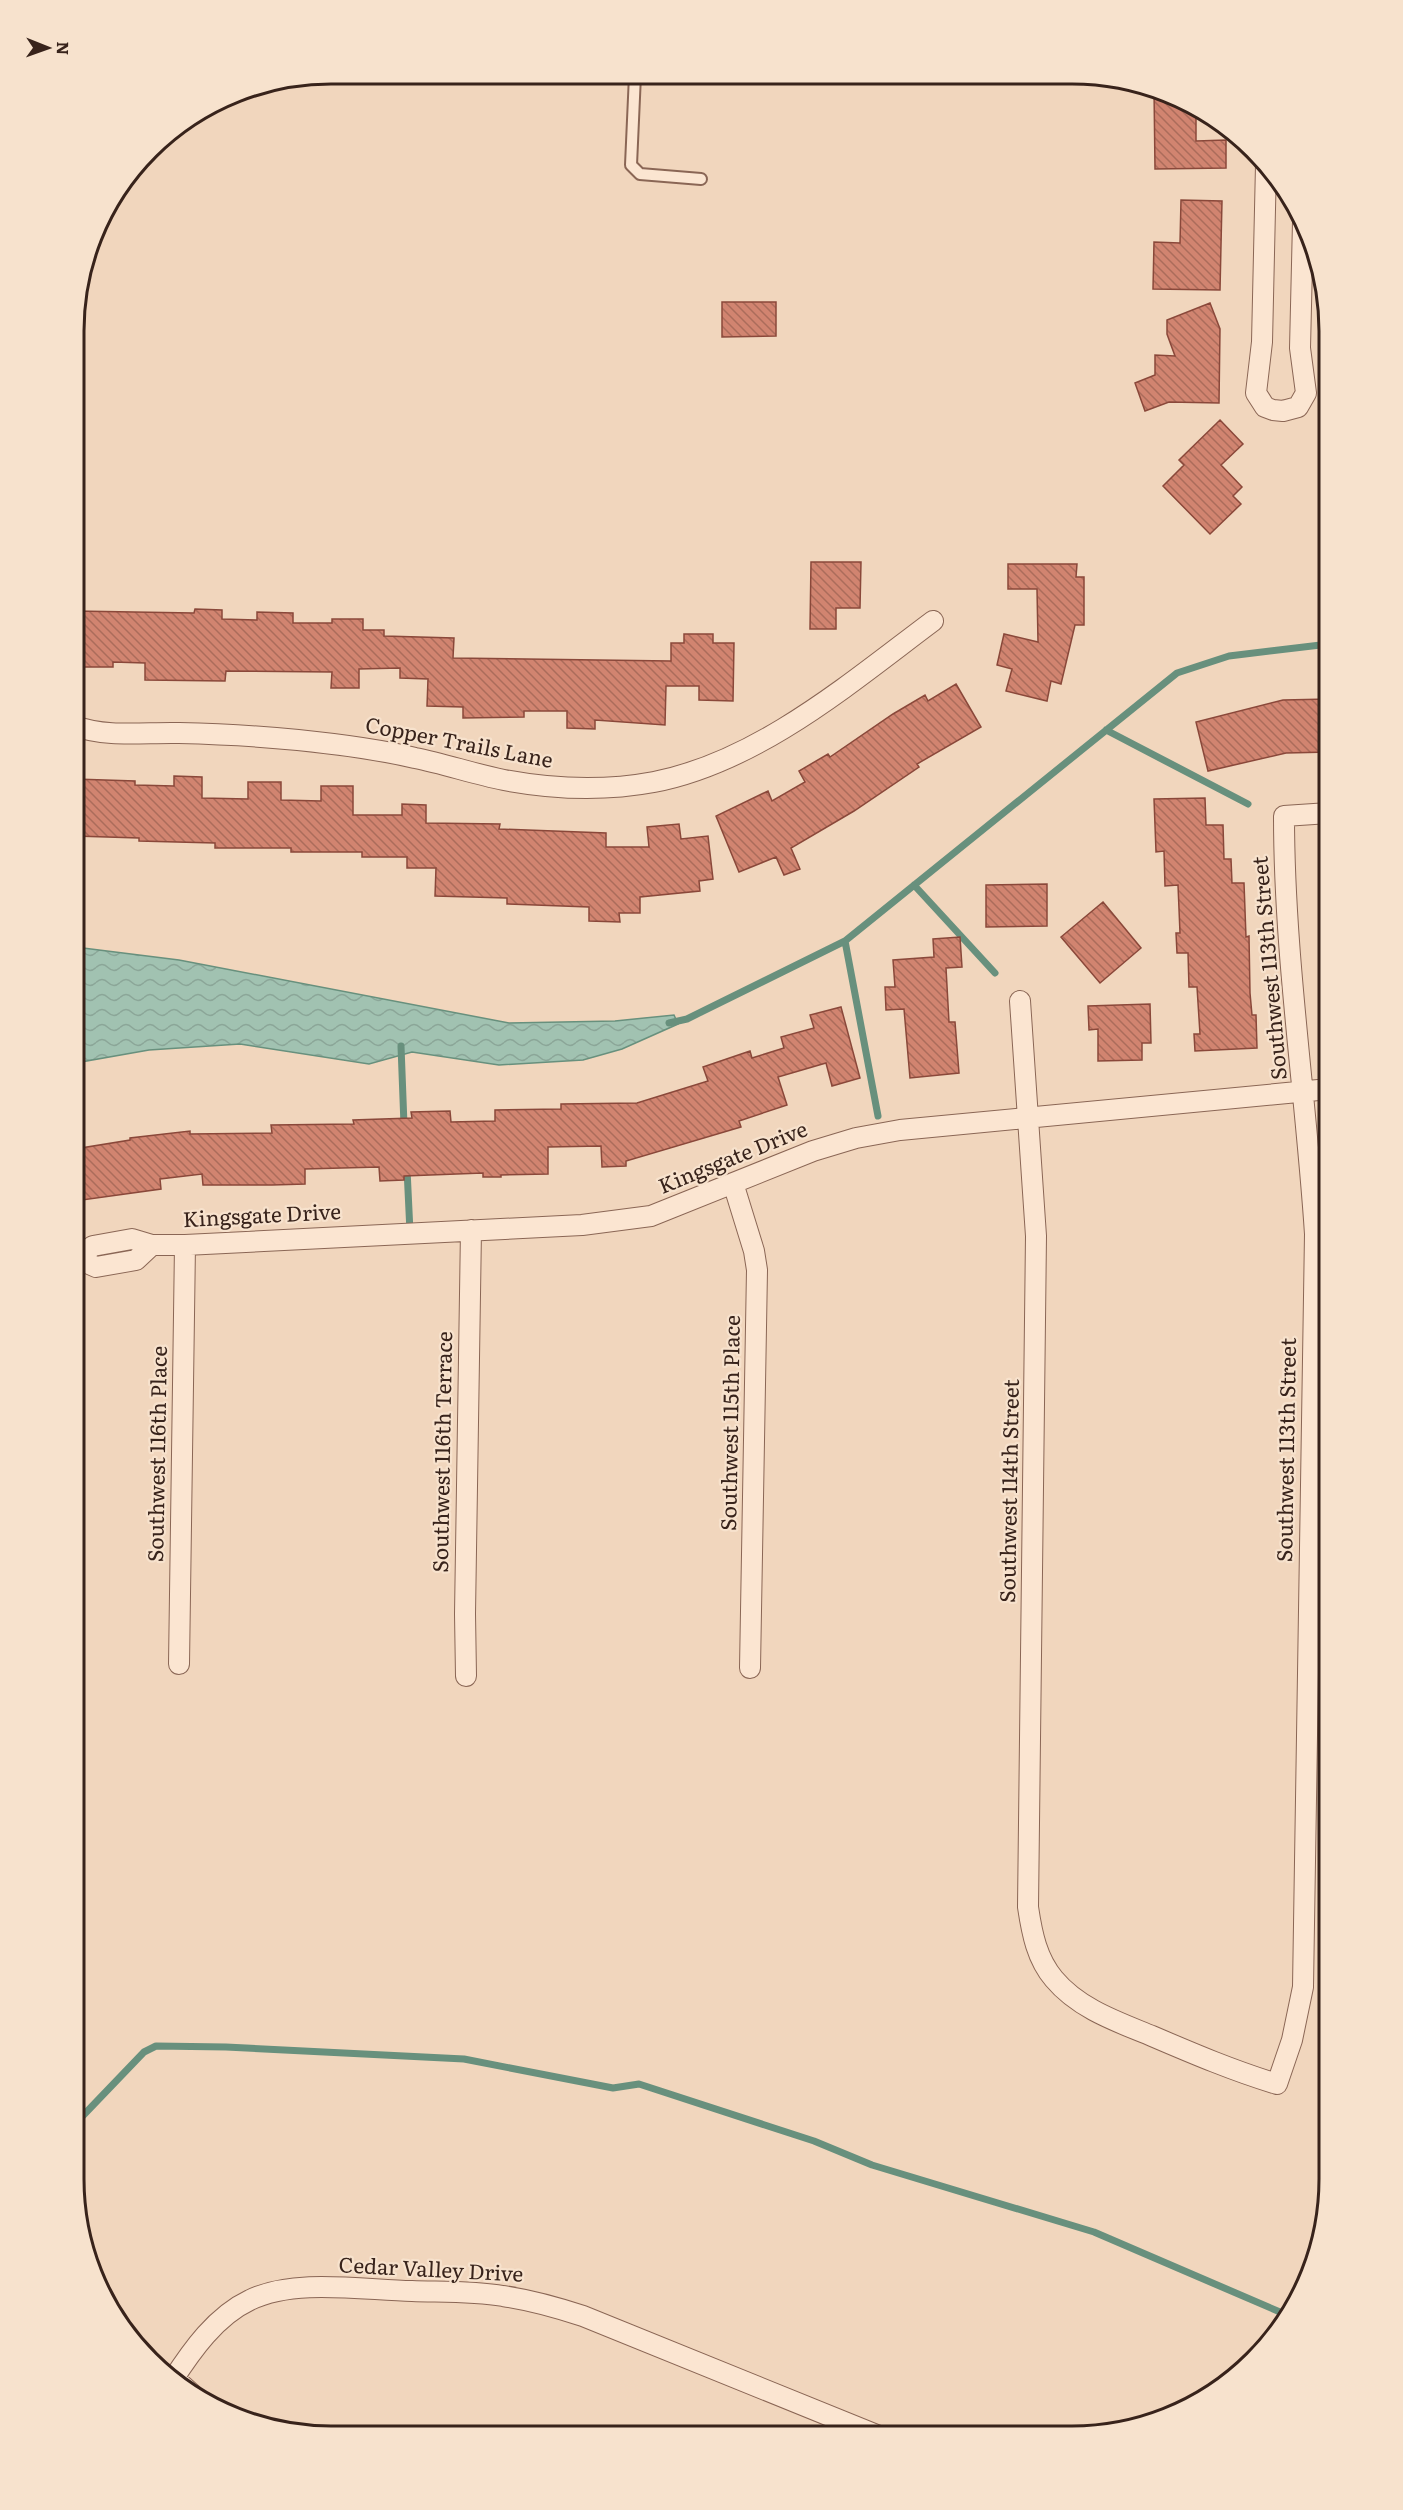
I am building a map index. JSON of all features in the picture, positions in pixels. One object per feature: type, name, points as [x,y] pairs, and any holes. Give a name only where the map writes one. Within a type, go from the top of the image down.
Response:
[{"type":"street","points":[[1266,178],[1262,342],[1256,393],[1265,407],[1273,410],[1283,411],[1298,407],[1306,393],[1300,348],[1303,243]]},
{"type":"street","name":"Copper Trails Lane","points":[[84,728],[102,733],[250,735],[321,742],[414,757],[515,781],[586,788],[627,785],[680,775],[758,743],[802,716],[933,621]]},
{"type":"street","name":"Southwest 113th Street","points":[[1276,2084],[1292,2040],[1301,2003],[1304,1959],[1315,1234],[1284,872],[1284,816],[1319,814]]},
{"type":"street","name":"Southwest 114th Street","points":[[1020,1001],[1022,1052],[1029,1117],[1037,1289],[1028,1907],[1035,1944],[1053,1978],[1076,1999],[1097,2013],[1233,2071],[1276,2084]]},
{"type":"street","name":"Kingsgate Drive","points":[[84,1263],[96,1267],[136,1260],[152,1245],[629,1220],[670,1210],[813,1151],[856,1138],[945,1125],[1319,1090]]},
{"type":"street","name":"Southwest 115th Place","points":[[734,1183],[754,1251],[758,1281],[750,1668]]},
{"type":"street","name":"Southwest 116th Terrace","points":[[466,1676],[471,1230]]},
{"type":"street","name":"Southwest 116th Place","points":[[179,1664],[185,1245]]},
{"type":"street","name":"Cedar Valley Drive","points":[[178,2373],[214,2326],[248,2300],[268,2292],[292,2288],[322,2288],[500,2295],[539,2302],[583,2316],[854,2426]]},
{"type":"lane","points":[[635,84],[631,165],[640,174],[701,179]]},
{"type":"water","points":[[84,948],[179,960],[509,1023],[615,1021],[674,1015],[678,1024],[622,1049],[583,1060],[499,1065],[412,1052],[369,1064],[240,1044],[149,1050],[84,1061]]},
{"type":"building","points":[[1154,98],[1196,117],[1196,141],[1226,140],[1226,168],[1155,169]]},
{"type":"building","points":[[1181,200],[1222,201],[1220,290],[1153,289],[1154,242],[1180,243]]},
{"type":"building","points":[[722,302],[776,302],[776,336],[722,337]]},
{"type":"building","points":[[1210,303],[1220,329],[1219,403],[1169,402],[1145,411],[1135,383],[1155,375],[1155,355],[1175,356],[1167,334],[1167,320]]},
{"type":"building","points":[[1220,420],[1243,444],[1221,465],[1242,487],[1233,496],[1241,504],[1210,534],[1163,486],[1184,465],[1179,460]]},
{"type":"building","points":[[811,562],[861,562],[860,608],[836,608],[836,629],[810,629]]},
{"type":"building","points":[[1008,564],[1077,564],[1076,577],[1084,577],[1084,625],[1075,625],[1061,684],[1051,681],[1047,701],[1006,691],[1012,669],[997,665],[1004,634],[1038,642],[1037,589],[1008,589]]},
{"type":"building","points":[[195,609],[222,610],[222,619],[257,620],[257,612],[293,613],[293,623],[332,623],[332,619],[363,619],[363,630],[384,630],[384,636],[454,638],[453,658],[671,661],[671,643],[684,643],[684,634],[713,634],[713,643],[734,643],[733,701],[699,700],[699,686],[666,686],[665,725],[595,720],[595,729],[567,728],[567,711],[524,711],[524,717],[463,718],[463,707],[427,706],[428,679],[400,678],[400,668],[359,669],[359,688],[331,688],[332,672],[226,671],[225,681],[145,680],[145,663],[113,662],[113,667],[84,667],[84,611],[194,613]]},
{"type":"building","points":[[956,684],[981,727],[917,764],[919,767],[854,811],[791,848],[800,869],[784,875],[776,857],[739,872],[716,816],[768,791],[772,801],[805,782],[799,771],[828,754],[830,757],[925,695],[928,701]]},
{"type":"building","points":[[1319,699],[1319,752],[1286,753],[1208,771],[1196,722],[1283,700]]},
{"type":"building","points":[[174,776],[202,777],[202,798],[248,799],[248,782],[281,782],[281,800],[321,801],[321,786],[353,786],[353,815],[402,815],[402,804],[426,805],[426,823],[500,824],[499,829],[606,833],[606,847],[649,847],[647,827],[679,824],[681,839],[708,836],[713,879],[699,881],[700,891],[640,897],[640,913],[619,913],[620,922],[589,921],[589,907],[507,904],[507,898],[435,896],[436,868],[407,868],[407,857],[362,857],[362,852],[291,852],[291,848],[215,848],[215,843],[139,841],[139,838],[84,836],[84,779],[135,781],[135,785],[174,786]]},
{"type":"building","points":[[1205,798],[1206,825],[1223,825],[1224,859],[1231,859],[1232,883],[1244,883],[1246,937],[1249,936],[1250,993],[1252,1015],[1256,1015],[1257,1048],[1195,1051],[1194,1034],[1200,1034],[1197,987],[1189,987],[1188,953],[1177,953],[1176,933],[1180,933],[1178,885],[1165,886],[1164,851],[1156,852],[1154,799]]},
{"type":"building","points":[[1047,884],[1047,926],[986,927],[986,885]]},
{"type":"building","points":[[1103,902],[1141,948],[1100,983],[1061,937]]},
{"type":"building","points":[[960,937],[962,967],[946,968],[949,1022],[955,1022],[959,1073],[910,1078],[904,1009],[886,1010],[885,987],[895,987],[893,960],[934,957],[933,939]]},
{"type":"building","points":[[1150,1004],[1151,1043],[1142,1043],[1142,1060],[1098,1061],[1098,1029],[1089,1030],[1088,1006]]},
{"type":"building","points":[[841,1007],[860,1078],[832,1086],[826,1063],[778,1077],[787,1105],[739,1121],[741,1127],[626,1161],[626,1166],[602,1167],[601,1146],[548,1147],[548,1174],[501,1175],[501,1177],[483,1177],[483,1173],[404,1176],[404,1180],[380,1181],[379,1167],[305,1169],[305,1184],[203,1185],[202,1174],[160,1179],[161,1189],[84,1200],[84,1148],[130,1140],[130,1138],[190,1131],[190,1134],[272,1133],[271,1125],[354,1124],[353,1120],[412,1118],[411,1112],[450,1111],[451,1122],[495,1121],[495,1110],[561,1109],[561,1104],[637,1103],[708,1081],[703,1067],[750,1051],[752,1058],[784,1048],[781,1037],[814,1028],[810,1015]]},
{"type":"waterway","points":[[669,1023],[687,1019],[845,941],[1177,673],[1229,656],[1319,645]]},
{"type":"waterway","points":[[1106,730],[1248,804]]},
{"type":"waterway","points":[[914,885],[995,973]]},
{"type":"waterway","points":[[845,941],[878,1116]]},
{"type":"waterway","points":[[401,1046],[404,1125]]},
{"type":"waterway","points":[[407,1169],[410,1232]]},
{"type":"waterway","points":[[84,2115],[144,2052],[156,2046],[226,2047],[464,2059],[613,2088],[639,2084],[814,2141],[872,2165],[1094,2232],[1280,2312]]}]
